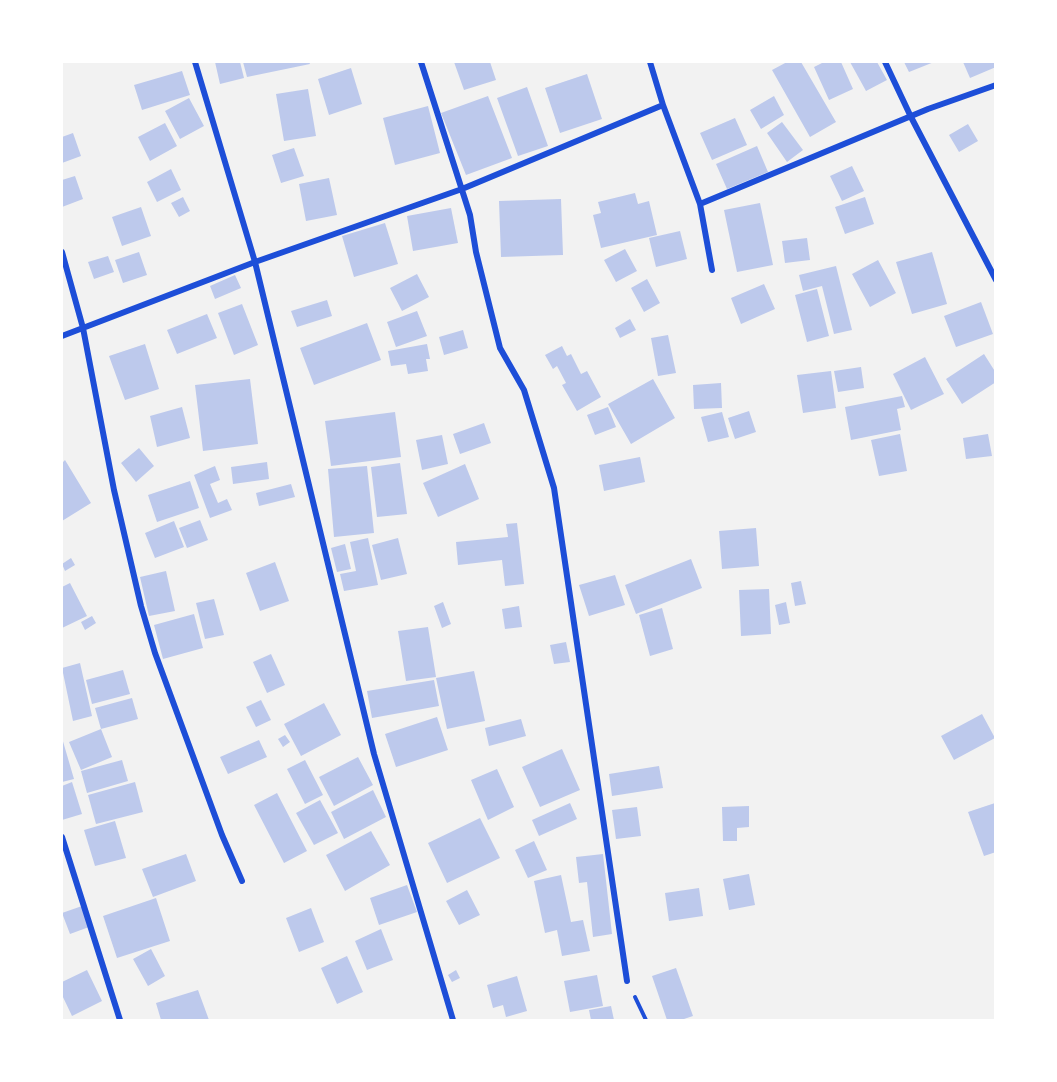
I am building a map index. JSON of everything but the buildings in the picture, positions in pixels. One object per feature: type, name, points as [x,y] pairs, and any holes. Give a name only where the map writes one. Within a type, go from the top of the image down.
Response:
[{"type":"street","points":[[195,62],[255,262],[374,754],[453,1020]]},
{"type":"street","points":[[421,62],[470,215],[476,252],[500,348],[524,390],[554,488],[627,981]]},
{"type":"street","points":[[650,62],[663,105],[700,204],[712,270]]},
{"type":"street","points":[[885,62],[996,280]]},
{"type":"street","points":[[700,204],[928,109],[996,85]]},
{"type":"street","points":[[62,336],[255,262],[462,189],[663,105]]},
{"type":"street","points":[[62,252],[83,328],[114,490],[141,606],[159,664],[222,835],[242,881]]},
{"type":"street","points":[[62,837],[120,1020]]},
{"type":"path","points":[[627,981],[646,1020]]}]
